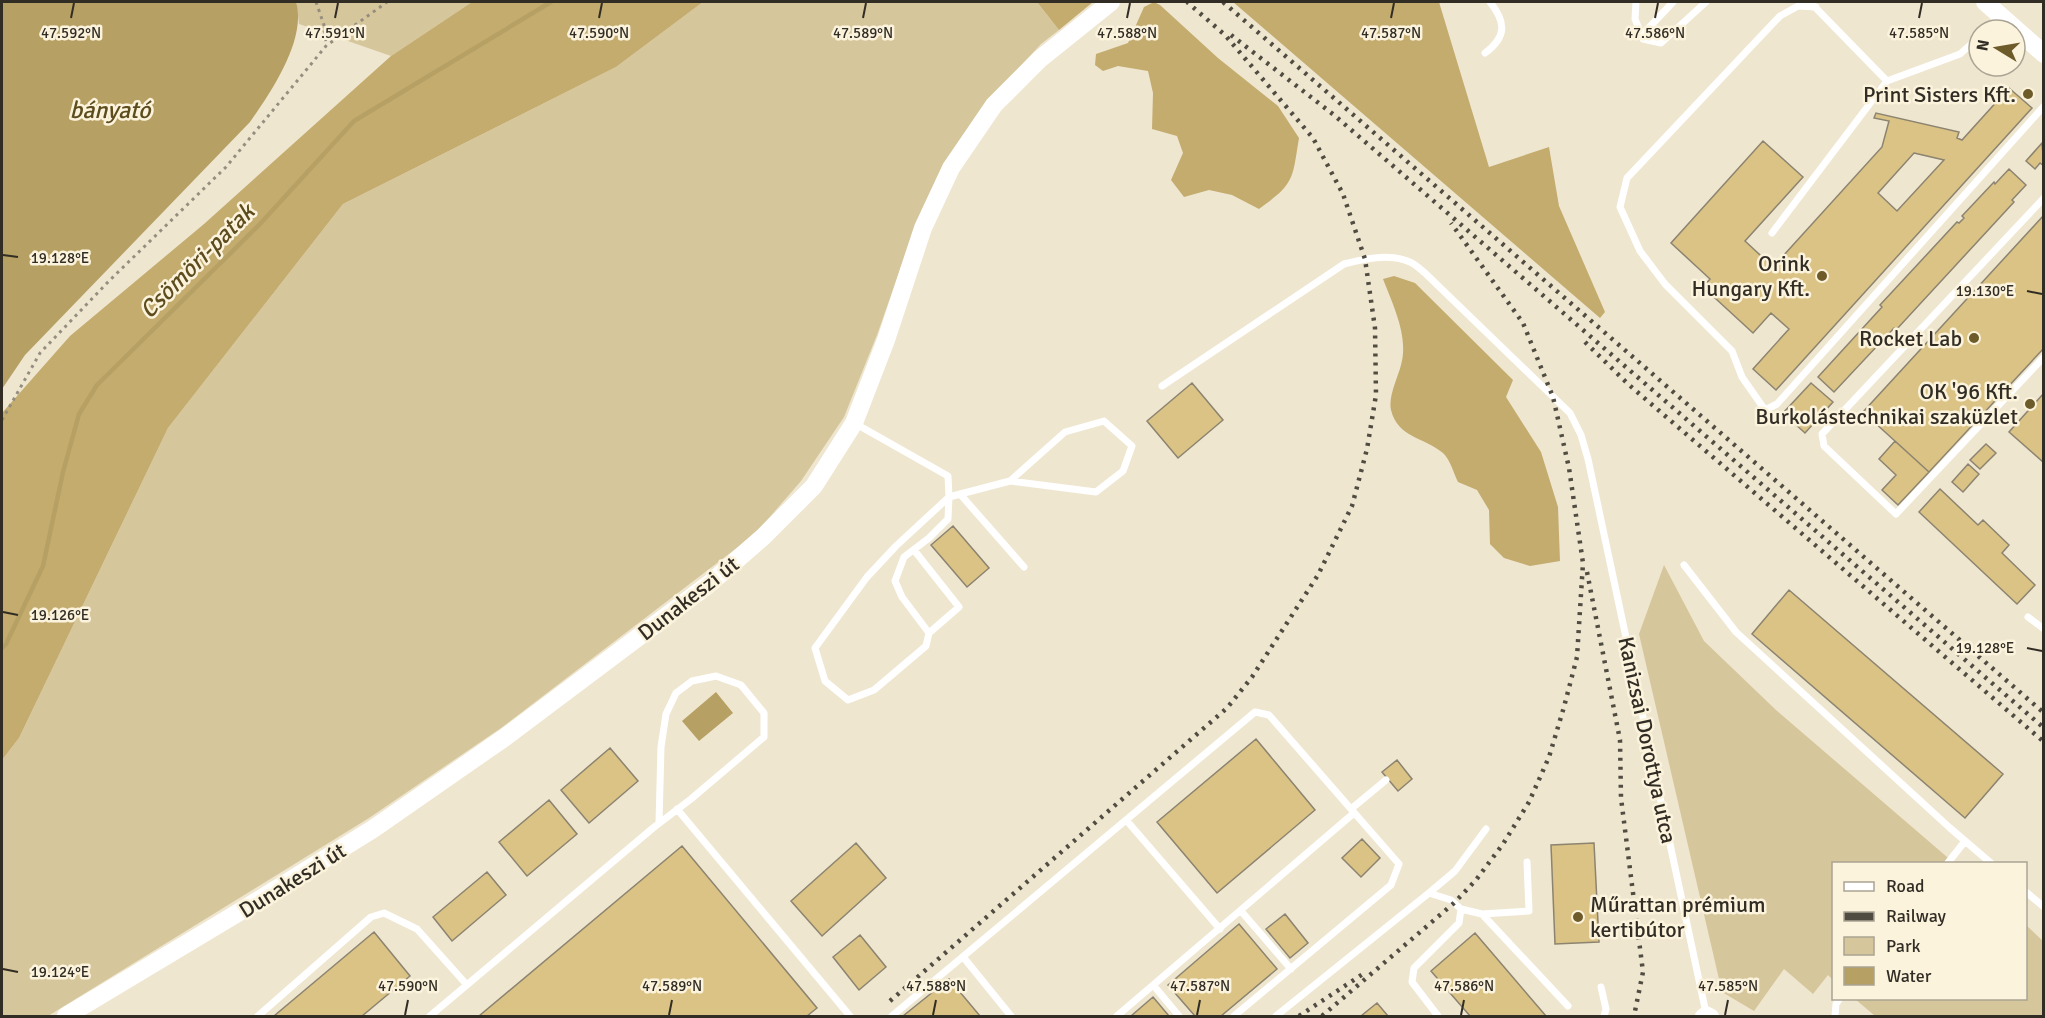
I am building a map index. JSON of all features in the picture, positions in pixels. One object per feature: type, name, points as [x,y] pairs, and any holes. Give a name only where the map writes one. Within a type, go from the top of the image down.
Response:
[{"type":"street","name":"Dunakeszi út","points":[[66,1017],[373,829],[504,738],[709,584],[764,537],[814,486],[854,423],[886,340],[923,228],[951,168],[994,105],[1040,59],[1111,2]]},
{"type":"street","points":[[1984,2],[2043,54]]},
{"type":"lane","points":[[1485,53],[1497,45],[1502,33],[1501,18],[1490,2]]},
{"type":"lane","points":[[1636,2],[1635,19],[1643,39],[1662,44],[1706,2]]},
{"type":"lane","points":[[1642,35],[1673,2]]},
{"type":"lane","points":[[1887,81],[1813,4],[1798,6],[1780,15],[1627,178],[1620,207],[1640,251],[1665,284],[1732,351],[1742,377],[1765,410],[1777,404],[2043,106]]},
{"type":"lane","points":[[1772,233],[1887,81],[1960,54],[1967,48]]},
{"type":"lane","points":[[2043,198],[1822,434],[1824,446],[1896,514],[2043,357]]},
{"type":"lane","name":"Kanizsai Dorottya utca","points":[[1162,386],[1344,264],[1376,258],[1410,262],[1425,273],[1570,413],[1581,435],[1587,459],[1707,1015]]},
{"type":"lane","points":[[914,550],[959,607],[929,633],[926,646],[874,690],[848,700],[825,681],[816,648],[867,577],[949,496],[1010,481],[1096,492],[1123,471],[1132,446],[1104,421],[1065,432],[1010,481]]},
{"type":"lane","points":[[854,423],[948,476],[948,519],[929,538],[904,557],[895,580],[902,597],[929,633]]},
{"type":"lane","points":[[960,494],[1024,567]]},
{"type":"lane","points":[[1684,565],[1736,632],[1990,862]]},
{"type":"lane","points":[[2028,617],[2043,629]]},
{"type":"lane","points":[[430,1017],[764,737],[764,713],[741,685],[716,676],[692,681],[676,693],[666,714],[661,747],[659,823]]},
{"type":"lane","points":[[892,1017],[1255,712],[1269,716],[1399,864],[1390,885],[1234,1017]]},
{"type":"lane","points":[[1117,1017],[1241,911],[1386,780]]},
{"type":"lane","points":[[677,810],[850,1017]]},
{"type":"lane","points":[[1127,821],[1220,929]]},
{"type":"lane","points":[[1276,1017],[1455,871],[1486,829]]},
{"type":"lane","points":[[1949,862],[1965,841]]},
{"type":"lane","points":[[1429,893],[1451,900],[1461,909],[1482,914],[1529,911],[1527,862]]},
{"type":"lane","points":[[2027,894],[2043,907]]},
{"type":"lane","points":[[1438,1017],[1412,982],[1414,968],[1459,923],[1461,909]]},
{"type":"lane","points":[[1241,911],[1291,969]]},
{"type":"lane","points":[[258,1017],[371,917],[384,913],[417,929],[467,985]]},
{"type":"lane","points":[[1482,914],[1568,1006]]},
{"type":"lane","points":[[964,958],[1011,1017]]},
{"type":"lane","points":[[1154,986],[1179,1017]]},
{"type":"lane","points":[[1600,987],[1606,1009],[1604,1017]]},
{"type":"lane","points":[[1835,1017],[1836,1004],[1839,1000]]},
{"type":"path","points":[[316,2],[324,24],[326,46]]},
{"type":"path","points":[[2,420],[40,353],[109,281],[226,167],[326,46],[387,2]]},
{"type":"green space","points":[[296,2],[472,2],[391,56],[299,24]]},
{"type":"green space","points":[[703,2],[1037,2],[1059,30],[1041,44],[988,101],[915,227],[877,335],[844,417],[801,481],[755,534],[501,728],[369,818],[48,1016],[2,1016],[2,760],[19,738],[168,428],[343,204],[616,67]]},
{"type":"green space","points":[[1664,565],[1704,641],[1776,710],[1953,862],[1832,862],[1832,979],[1828,975],[1813,994],[1784,969],[1754,1011],[1722,992],[1639,634]]},
{"type":"green space","points":[[2027,926],[2043,941],[2043,1016],[1875,1016],[1856,1000],[2027,1000]]},
{"type":"shaded area","points":[[472,2],[703,2],[616,67],[343,204],[168,428],[19,738],[2,760],[2,413],[70,336],[204,224],[391,56]]},
{"type":"shaded area","points":[[1037,2],[1093,2],[1059,30]]},
{"type":"shaded area","points":[[1154,2],[1278,106],[1299,138],[1290,180],[1279,193],[1259,209],[1232,195],[1209,190],[1184,197],[1171,180],[1183,153],[1177,136],[1152,129],[1153,93],[1148,71],[1118,66],[1103,71],[1095,65],[1096,54],[1128,43],[1144,7]]},
{"type":"shaded area","points":[[1233,2],[1439,2],[1489,167],[1549,147],[1559,206],[1605,312],[1600,318]]},
{"type":"shaded area","points":[[1394,276],[1415,283],[1513,380],[1506,397],[1541,452],[1558,507],[1560,561],[1530,566],[1504,558],[1490,544],[1489,510],[1477,490],[1458,482],[1443,453],[1406,432],[1394,419],[1390,405],[1401,365],[1403,343],[1399,321],[1383,279]]},
{"type":"water","name":"bányató","points":[[2,2],[296,2],[298,17],[292,48],[285,65],[250,122],[25,355],[2,389]]},
{"type":"water","points":[[716,692],[733,713],[699,741],[682,721]]},
{"type":"building","points":[[2009,88],[2032,108],[1776,390],[1753,369],[1789,329],[1771,313],[1753,333],[1703,287],[1710,279],[1671,243],[1763,141],[1803,177],[1745,241],[1773,267],[1882,147],[1889,121],[1874,118],[1876,113],[1959,132],[1957,138],[1962,140]],"holes":[[[1914,153],[1944,160],[1897,211],[1878,193]]]},
{"type":"building","points":[[2042,143],[2044,166],[2040,163],[2035,169],[2026,161]]},
{"type":"building","points":[[2009,169],[2026,185],[2012,200],[2014,202],[1896,330],[1894,328],[1834,392],[1818,377],[1882,307],[1880,305],[1957,222],[1959,223],[1964,218],[1962,216],[1994,182],[1995,184]]},
{"type":"building","points":[[2044,215],[2044,348],[1929,472],[1863,412]]},
{"type":"building","points":[[1192,383],[1223,420],[1178,458],[1147,421]]},
{"type":"building","points":[[1811,383],[1833,402],[1805,433],[1783,413]]},
{"type":"building","points":[[2044,393],[2044,460],[2042,461],[2009,432]]},
{"type":"building","points":[[1895,441],[1929,472],[1898,505],[1882,490],[1896,475],[1879,459]]},
{"type":"building","points":[[1986,444],[1996,453],[1980,469],[1970,460]]},
{"type":"building","points":[[1968,464],[1979,474],[1963,492],[1952,482]]},
{"type":"building","points":[[1940,489],[1978,525],[1983,520],[2009,545],[2002,553],[2035,585],[2017,604],[1919,512]]},
{"type":"building","points":[[953,526],[989,568],[967,587],[931,545]]},
{"type":"building","points":[[1789,590],[2003,774],[1965,818],[1752,634]]},
{"type":"building","points":[[1256,739],[1315,810],[1217,893],[1157,822]]},
{"type":"building","points":[[610,748],[638,781],[589,823],[561,790]]},
{"type":"building","points":[[1397,760],[1412,779],[1398,791],[1382,772]]},
{"type":"building","points":[[549,800],[577,834],[527,876],[499,842]]},
{"type":"building","points":[[1362,839],[1380,858],[1361,877],[1342,858]]},
{"type":"building","points":[[856,843],[886,878],[822,936],[791,901]]},
{"type":"building","points":[[1594,843],[1599,942],[1555,944],[1551,845]]},
{"type":"building","points":[[682,846],[817,1008],[807,1016],[479,1016]]},
{"type":"building","points":[[487,872],[506,895],[452,941],[433,917]]},
{"type":"building","points":[[1285,914],[1308,943],[1290,958],[1266,929]]},
{"type":"building","points":[[1239,924],[1277,969],[1221,1016],[1195,1016],[1168,985]]},
{"type":"building","points":[[374,932],[410,976],[362,1016],[274,1016]]},
{"type":"building","points":[[1475,933],[1546,1016],[1470,1016],[1431,971]]},
{"type":"building","points":[[860,935],[886,967],[859,990],[833,957]]},
{"type":"building","points":[[949,979],[980,1016],[903,1016]]},
{"type":"building","points":[[1153,997],[1169,1016],[1131,1016]]},
{"type":"building","points":[[1377,1003],[1388,1016],[1361,1016]]},
{"type":"waterway","name":"Csömöri-patak","points":[[2,648],[43,566],[63,472],[79,414],[97,385],[260,224],[354,121],[551,2]]},
{"type":"railway","points":[[890,1001],[1227,708],[1252,677],[1318,575],[1352,506],[1367,449],[1376,395],[1375,328],[1365,259],[1343,194],[1313,138],[1225,35],[1187,2]]},
{"type":"railway","points":[[1223,2],[2044,713]]},
{"type":"railway","points":[[1231,35],[1334,115],[2044,728]]},
{"type":"railway","points":[[1322,1016],[1454,903],[1476,880],[1503,844],[1529,802],[1549,757],[1577,657],[1583,563],[1569,468],[1553,397],[1523,323],[1451,223]]},
{"type":"railway","points":[[1585,342],[1628,384],[2044,742]]},
{"type":"railway","points":[[1587,572],[1620,740],[1621,798],[1643,972],[1634,1016]]},
{"type":"railway","points":[[1299,1016],[1366,972]]},
{"type":"place","name":"Print Sisters Kft.","points":[[2028,94]]},
{"type":"place","name":"Orink Hungary Kft.","points":[[1822,276]]},
{"type":"place","name":"Rocket Lab","points":[[1974,338]]},
{"type":"place","name":"OK '96 Kft. Burkolástechnikai szaküzlet","points":[[2030,404]]},
{"type":"place","name":"Műrattan prémium kertibútor","points":[[1578,917]]}]
